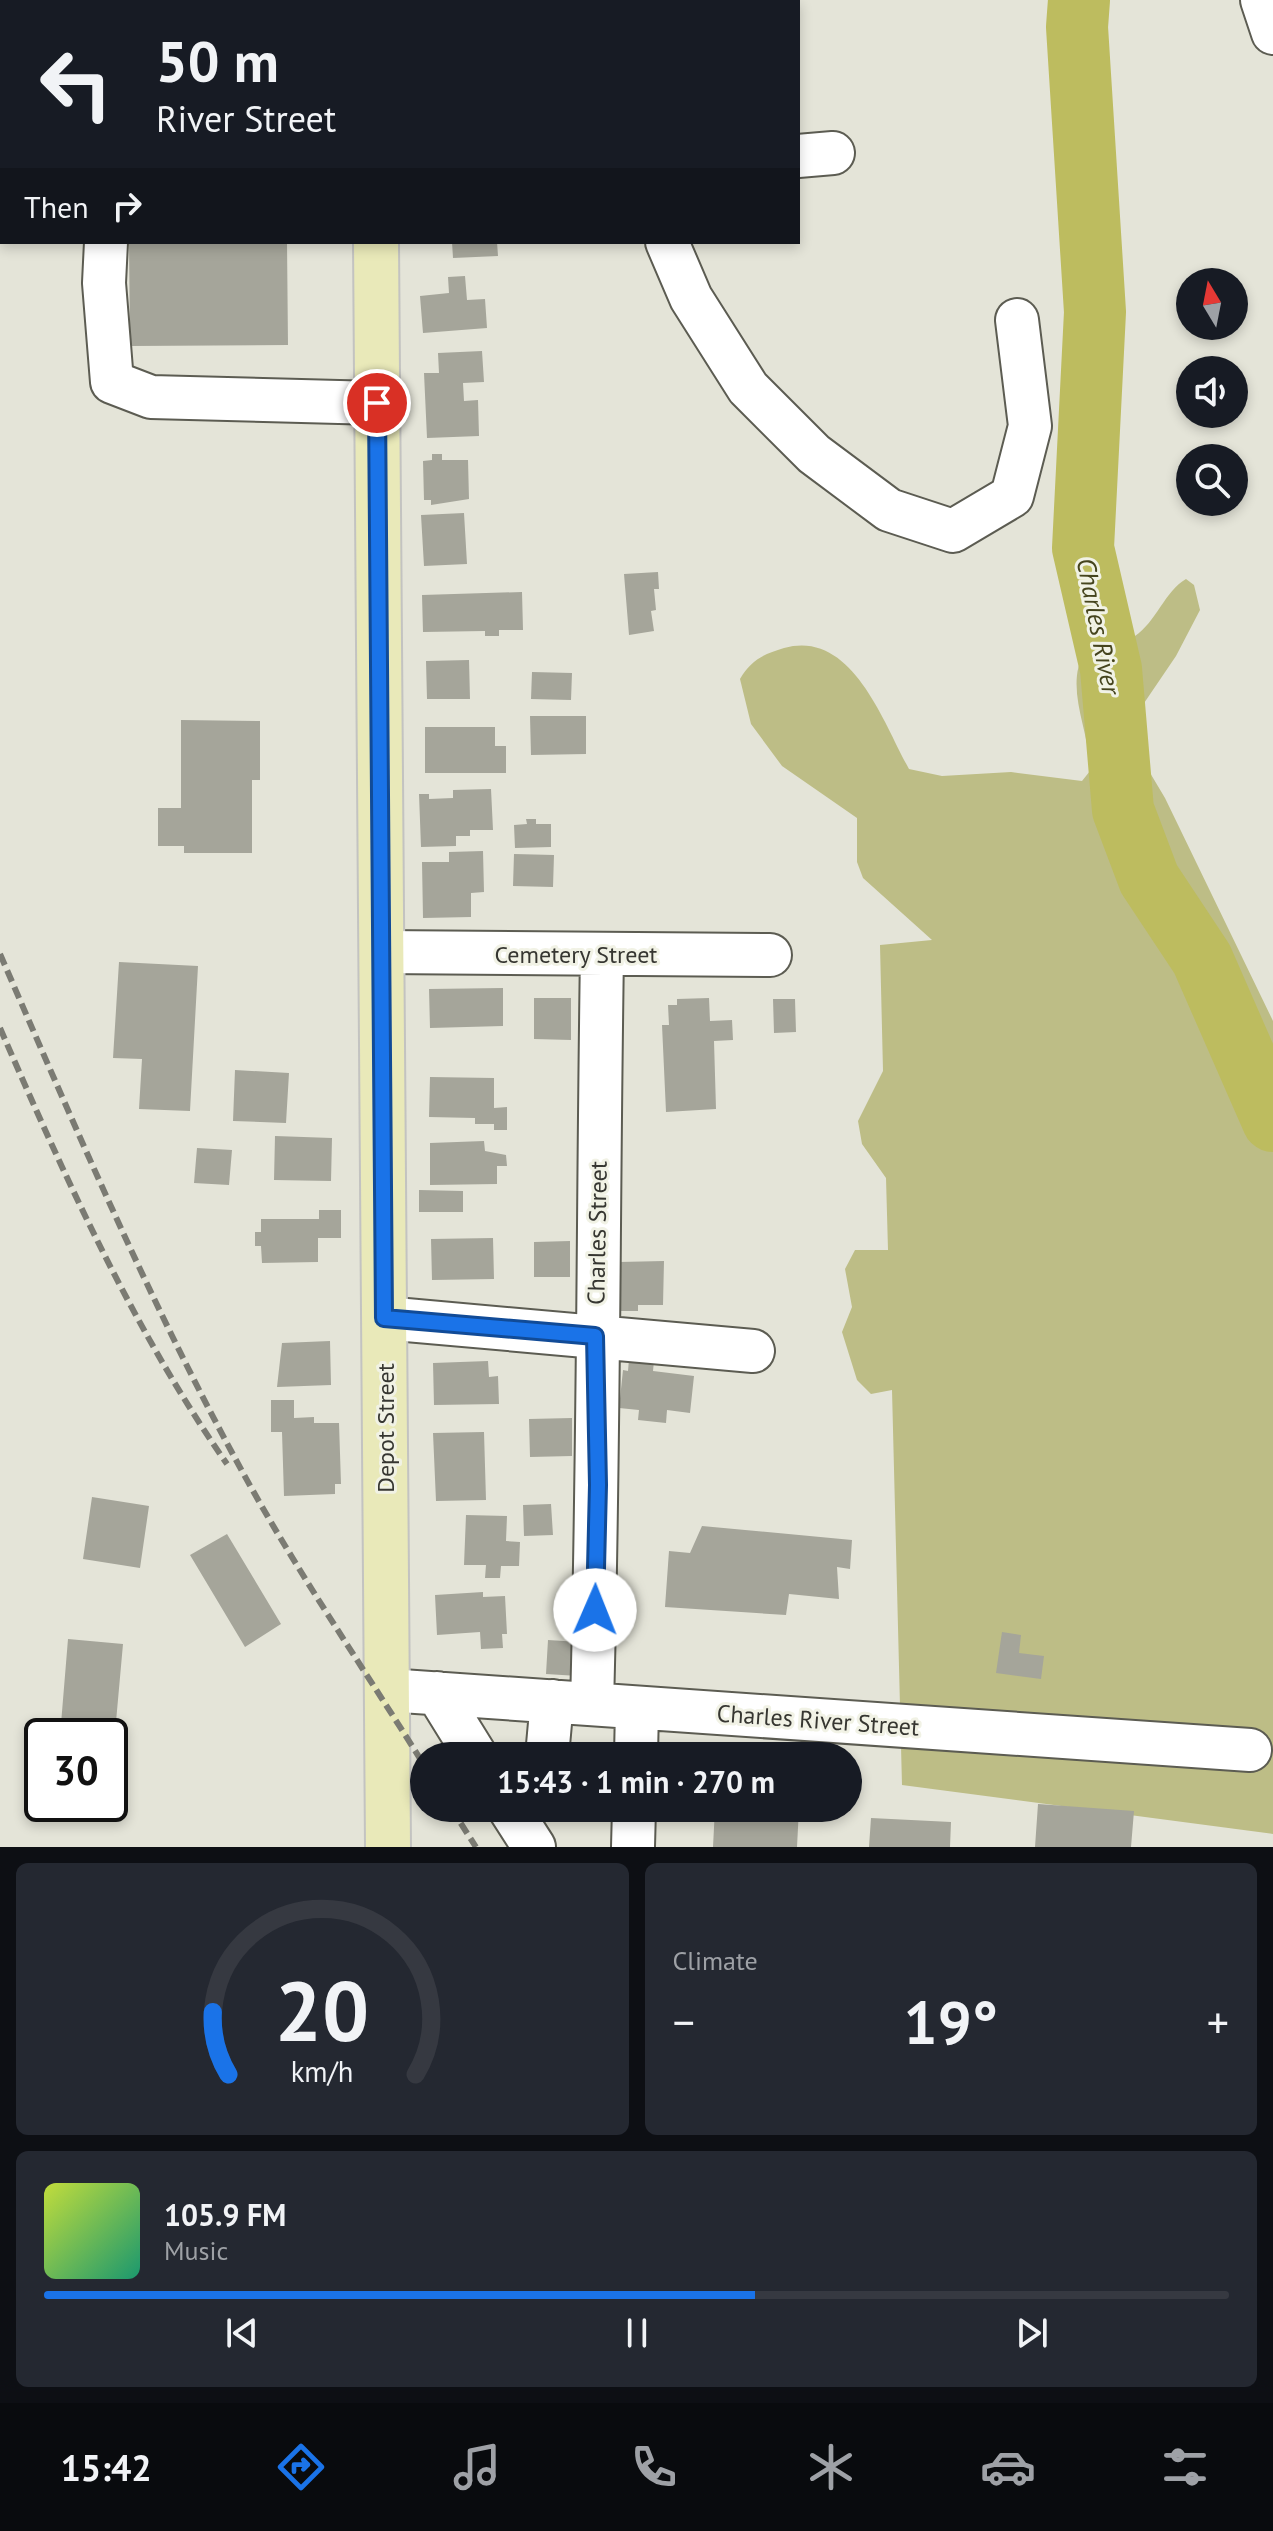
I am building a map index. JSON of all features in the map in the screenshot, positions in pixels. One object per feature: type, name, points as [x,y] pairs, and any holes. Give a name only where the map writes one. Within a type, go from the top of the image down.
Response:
[{"type":"main road","name":"Depot Street","points":[[376,244],[388,1847]]},
{"type":"street","points":[[1262,0],[1273,33]]},
{"type":"street","points":[[106,244],[104,283],[112,382],[151,397],[377,403]]},
{"type":"street","points":[[668,244],[691,298],[748,388],[814,454],[889,510],[953,531],[1012,496],[1030,426],[1017,320]]},
{"type":"street","name":"Cemetery Street","points":[[381,952],[770,955]]},
{"type":"street","name":"Charles Street","points":[[554,1742],[572,1703],[598,1485],[595,1336],[602,954]]},
{"type":"street","points":[[384,1318],[753,1351]]},
{"type":"street","name":"Charles River Street","points":[[387,1690],[1250,1750]]},
{"type":"street","points":[[437,1693],[467,1742]]},
{"type":"street","points":[[636,1742],[637,1708]]},
{"type":"street","points":[[633,1847],[634,1822]]},
{"type":"green space","points":[[1186,579],[1194,585],[1200,610],[1176,656],[1138,712],[1137,751],[1165,798],[1273,1021],[1273,1834],[902,1785],[892,1390],[871,1394],[857,1380],[842,1332],[852,1307],[845,1269],[855,1250],[888,1250],[886,1178],[862,1144],[858,1121],[883,1071],[880,945],[932,940],[863,878],[857,862],[857,818],[782,766],[751,724],[740,679],[753,662],[784,648],[808,646],[829,652],[847,666],[862,684],[909,769],[942,776],[1011,772],[1082,781],[1090,771],[1077,695],[1079,665],[1085,651],[1135,636],[1149,623],[1172,591]]},
{"type":"building","points":[[129,244],[287,244],[288,345],[130,346]]},
{"type":"building","points":[[452,244],[497,244],[498,256],[453,258]]},
{"type":"building","points":[[465,276],[467,300],[485,299],[487,328],[423,333],[420,296],[449,293],[448,277]]},
{"type":"building","points":[[482,351],[484,382],[463,383],[464,401],[478,400],[479,436],[427,438],[424,373],[439,373],[438,353]]},
{"type":"building","points":[[432,454],[442,454],[442,460],[468,460],[469,499],[431,505],[431,500],[424,500],[423,461],[432,460]]},
{"type":"building","points":[[464,513],[467,564],[424,566],[421,515]]},
{"type":"building","points":[[658,572],[659,589],[654,589],[656,610],[651,611],[654,631],[629,635],[624,574]]},
{"type":"building","points":[[522,592],[523,630],[499,630],[499,636],[485,636],[485,631],[423,632],[422,595]]},
{"type":"building","points":[[469,660],[470,699],[427,699],[426,661]]},
{"type":"building","points":[[532,672],[572,673],[571,700],[531,699]]},
{"type":"building","points":[[530,716],[586,716],[586,754],[531,755]]},
{"type":"building","points":[[181,720],[260,721],[260,780],[252,780],[252,853],[184,853],[184,846],[158,846],[158,808],[181,808]]},
{"type":"building","points":[[425,727],[495,727],[495,746],[506,746],[506,773],[425,773]]},
{"type":"building","points":[[491,789],[493,830],[470,830],[470,836],[456,836],[456,846],[421,847],[419,794],[429,794],[429,799],[453,798],[453,790]]},
{"type":"building","points":[[526,819],[536,819],[536,824],[551,824],[551,847],[515,848],[514,825],[527,824]]},
{"type":"building","points":[[483,851],[484,892],[471,893],[471,917],[423,918],[422,862],[449,862],[449,852]]},
{"type":"building","points":[[514,854],[554,855],[553,887],[513,886]]},
{"type":"building","points":[[119,962],[198,966],[190,1111],[139,1109],[142,1059],[113,1058]]},
{"type":"building","points":[[503,988],[503,1026],[430,1028],[429,989]]},
{"type":"building","points":[[534,998],[571,998],[571,1040],[534,1039]]},
{"type":"building","points":[[709,998],[710,1021],[732,1020],[733,1040],[714,1041],[716,1109],[666,1112],[662,1025],[669,1025],[668,1005],[677,1005],[677,999]]},
{"type":"building","points":[[773,999],[795,999],[796,1032],[774,1033]]},
{"type":"building","points":[[235,1070],[289,1073],[286,1123],[233,1121]]},
{"type":"building","points":[[430,1077],[494,1078],[494,1108],[507,1107],[507,1130],[494,1130],[494,1124],[475,1124],[475,1118],[429,1117]]},
{"type":"building","points":[[275,1136],[332,1138],[331,1181],[274,1180]]},
{"type":"building","points":[[484,1141],[485,1151],[506,1155],[507,1166],[497,1166],[497,1184],[430,1185],[430,1143]]},
{"type":"building","points":[[197,1148],[232,1150],[229,1185],[194,1183]]},
{"type":"building","points":[[419,1190],[463,1191],[463,1212],[419,1212]]},
{"type":"building","points":[[319,1210],[341,1210],[341,1238],[318,1238],[318,1262],[262,1263],[261,1246],[255,1246],[255,1232],[261,1232],[261,1219],[319,1219]]},
{"type":"building","points":[[493,1238],[494,1279],[432,1280],[431,1239]]},
{"type":"building","points":[[570,1241],[570,1277],[534,1277],[534,1242]]},
{"type":"building","points":[[664,1261],[663,1305],[638,1305],[638,1311],[618,1311],[619,1262]]},
{"type":"building","points":[[330,1341],[331,1385],[277,1387],[282,1343]]},
{"type":"building","points":[[629,1359],[654,1361],[653,1371],[694,1376],[690,1413],[667,1410],[666,1423],[638,1420],[639,1410],[619,1408],[623,1370],[628,1371]]},
{"type":"building","points":[[488,1361],[489,1377],[498,1376],[499,1404],[434,1405],[433,1363]]},
{"type":"building","points":[[271,1400],[294,1400],[294,1418],[314,1417],[314,1423],[339,1423],[341,1484],[335,1484],[335,1494],[284,1496],[282,1432],[271,1432]]},
{"type":"building","points":[[572,1418],[572,1456],[530,1457],[529,1419]]},
{"type":"building","points":[[484,1432],[486,1500],[436,1501],[433,1433]]},
{"type":"building","points":[[92,1497],[149,1506],[140,1568],[83,1559]]},
{"type":"building","points":[[551,1504],[553,1535],[524,1536],[523,1505]]},
{"type":"building","points":[[466,1515],[507,1516],[506,1541],[520,1542],[519,1566],[501,1566],[500,1578],[485,1578],[486,1565],[464,1565]]},
{"type":"building","points":[[702,1526],[852,1540],[850,1569],[837,1567],[839,1599],[789,1594],[786,1615],[665,1607],[669,1551],[690,1553]]},
{"type":"building","points":[[227,1534],[281,1624],[245,1647],[190,1555]]},
{"type":"building","points":[[483,1592],[483,1597],[505,1596],[507,1634],[502,1634],[503,1648],[481,1649],[480,1632],[437,1635],[435,1595]]},
{"type":"building","points":[[1002,1632],[1021,1635],[1019,1653],[1044,1656],[1041,1679],[996,1673]]},
{"type":"building","points":[[68,1639],[123,1644],[116,1718],[61,1718]]},
{"type":"building","points":[[548,1640],[579,1642],[578,1676],[546,1674]]},
{"type":"building","points":[[1038,1804],[1134,1811],[1131,1847],[1035,1847]]},
{"type":"building","points":[[871,1818],[951,1822],[950,1847],[869,1847]]},
{"type":"building","points":[[714,1822],[798,1822],[797,1847],[713,1847]]},
{"type":"waterway","name":"Charles River","points":[[1079,0],[1077,27],[1095,312],[1083,548],[1111,669],[1123,810],[1149,879],[1202,959],[1273,1121]]},
{"type":"railway","points":[[0,954],[115,1215],[208,1408],[285,1546],[410,1743]]},
{"type":"railway","points":[[0,1028],[76,1196],[131,1307],[161,1361],[227,1464]]},
{"type":"railway","points":[[460,1822],[476,1847]]},
{"type":"route","points":[[377,403],[384,1318],[595,1336],[598,1485],[595,1610]]}]
